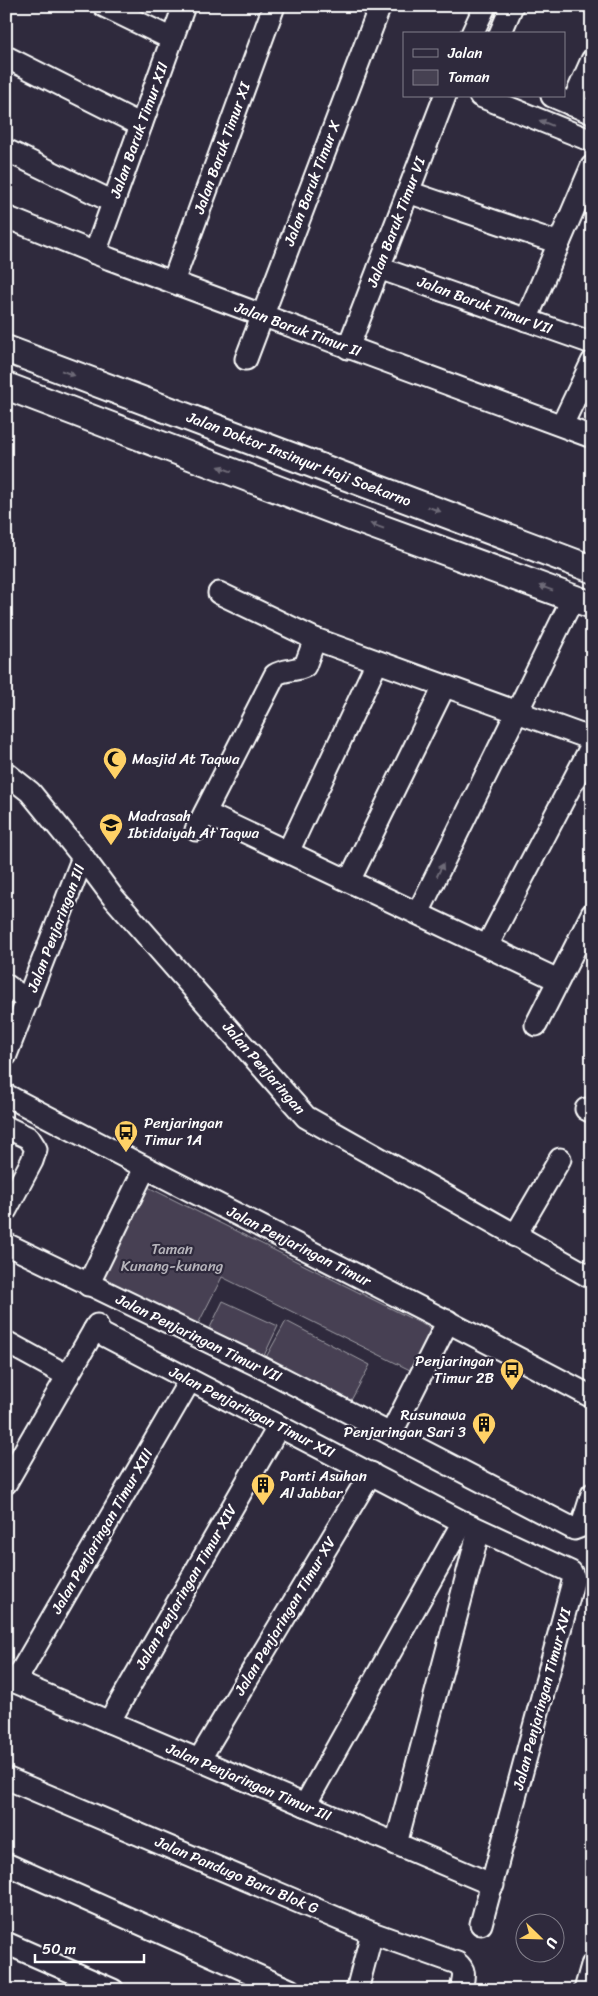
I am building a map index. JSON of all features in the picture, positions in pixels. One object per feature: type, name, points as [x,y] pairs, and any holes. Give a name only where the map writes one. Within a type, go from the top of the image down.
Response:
[{"type":"main road","name":"Jalan Doktor Insinyur Haji Soekarno","points":[[6,350],[592,569]]},
{"type":"main road","points":[[32,396],[28,387],[29,377],[34,368],[43,363]]},
{"type":"main road","points":[[6,386],[348,516],[582,601]]},
{"type":"street","points":[[104,6],[172,39]]},
{"type":"street","name":"Jalan Baruk Timur XII","points":[[95,253],[184,6]]},
{"type":"street","name":"Jalan Baruk Timur X","points":[[262,316],[380,6]]},
{"type":"street","points":[[473,32],[485,6]]},
{"type":"street","points":[[501,32],[512,6]]},
{"type":"street","name":"Jalan Baruk Timur XI","points":[[173,282],[273,10]]},
{"type":"street","points":[[6,57],[141,125]]},
{"type":"street","points":[[572,105],[592,60]]},
{"type":"street","name":"Jalan Baruk Timur VI","points":[[348,348],[444,98]]},
{"type":"street","points":[[485,98],[592,141]]},
{"type":"street","points":[[556,98],[592,113]]},
{"type":"street","points":[[6,150],[113,202]]},
{"type":"street","points":[[526,320],[592,166]]},
{"type":"street","points":[[408,192],[559,243]]},
{"type":"street","name":"Jalan Baruk Timur II","points":[[6,217],[262,316],[592,437]]},
{"type":"street","name":"Jalan Baruk Timur VII","points":[[379,268],[592,343]]},
{"type":"street","points":[[246,359],[262,316]]},
{"type":"street","points":[[562,425],[592,362]]},
{"type":"street","points":[[219,593],[315,639],[592,739]]},
{"type":"street","points":[[418,914],[518,713],[582,601]]},
{"type":"street","points":[[315,639],[305,666],[300,669],[280,672],[275,676],[201,822],[288,852],[558,980]]},
{"type":"street","points":[[288,852],[377,662]]},
{"type":"street","points":[[349,881],[444,687]]},
{"type":"street","points":[[487,946],[592,745]]},
{"type":"street","name":"Jalan Penjaringan","points":[[6,773],[30,792],[84,857],[112,896],[306,1117],[592,1278]]},
{"type":"street","name":"Jalan Penjaringan III","points":[[6,1056],[84,857]]},
{"type":"street","points":[[536,1025],[592,914]]},
{"type":"street","points":[[6,986],[28,1001]]},
{"type":"street","name":"Jalan Penjaringan Timur","points":[[6,1095],[145,1168],[448,1321],[592,1398]]},
{"type":"street","points":[[6,1127],[29,1138],[36,1149],[32,1162],[6,1210]]},
{"type":"street","points":[[516,1236],[560,1159]]},
{"type":"street","points":[[88,1285],[145,1168]]},
{"type":"street","name":"Jalan Penjaringan Timur VII","points":[[6,1244],[258,1365],[574,1528],[582,1526],[592,1494]]},
{"type":"street","points":[[391,1434],[448,1321]]},
{"type":"street","name":"Jalan Penjaringan Timur XII","points":[[10,1470],[96,1327],[190,1380],[471,1526]]},
{"type":"street","points":[[6,1342],[68,1376]]},
{"type":"street","name":"Jalan Penjaringan Timur XIII","points":[[11,1680],[190,1380]]},
{"type":"street","name":"Jalan Penjaringan Timur XIV","points":[[109,1722],[279,1426]]},
{"type":"street","name":"Jalan Penjaringan Timur XV","points":[[199,1760],[371,1473]]},
{"type":"street","points":[[305,1805],[471,1526]]},
{"type":"street","points":[[396,1844],[471,1526]]},
{"type":"street","name":"Jalan Penjaringan Timur XVI","points":[[471,1526],[566,1569],[571,1572],[574,1578],[481,1924]]},
{"type":"street","name":"Jalan Penjaringan Timur III","points":[[11,1680],[493,1885]]},
{"type":"street","name":"Jalan Pandugo Baru Blok G","points":[[6,1778],[372,1933],[457,1963],[462,1967],[463,1981]]},
{"type":"street","points":[[6,1864],[290,1990]]},
{"type":"street","points":[[357,1990],[372,1933]]},
{"type":"street","points":[[6,1943],[113,1990]]},
{"type":"street","points":[[585,1990],[592,1965]]},
{"type":"green space","name":"Taman Kunang-kunang","points":[[148,1187],[434,1330],[410,1370],[222,1277],[196,1328],[103,1277]]},
{"type":"green space","points":[[223,1301],[278,1326],[262,1360],[207,1334]]},
{"type":"green space","points":[[286,1321],[370,1365],[348,1406],[264,1361]]},
{"type":"place","name":"Masjid At Taqwa","points":[[115,780]]},
{"type":"place","name":"Madrasah Ibtidaiyah At Taqwa","points":[[111,846]]},
{"type":"place","name":"Penjaringan Timur 1A","points":[[126,1153]]},
{"type":"place","name":"Penjaringan Timur 2B","points":[[512,1391]]},
{"type":"place","name":"Rusunawa Penjaringan Sari 3","points":[[484,1445]]},
{"type":"place","name":"Panti Asuhan Al Jabbar","points":[[263,1506]]}]
